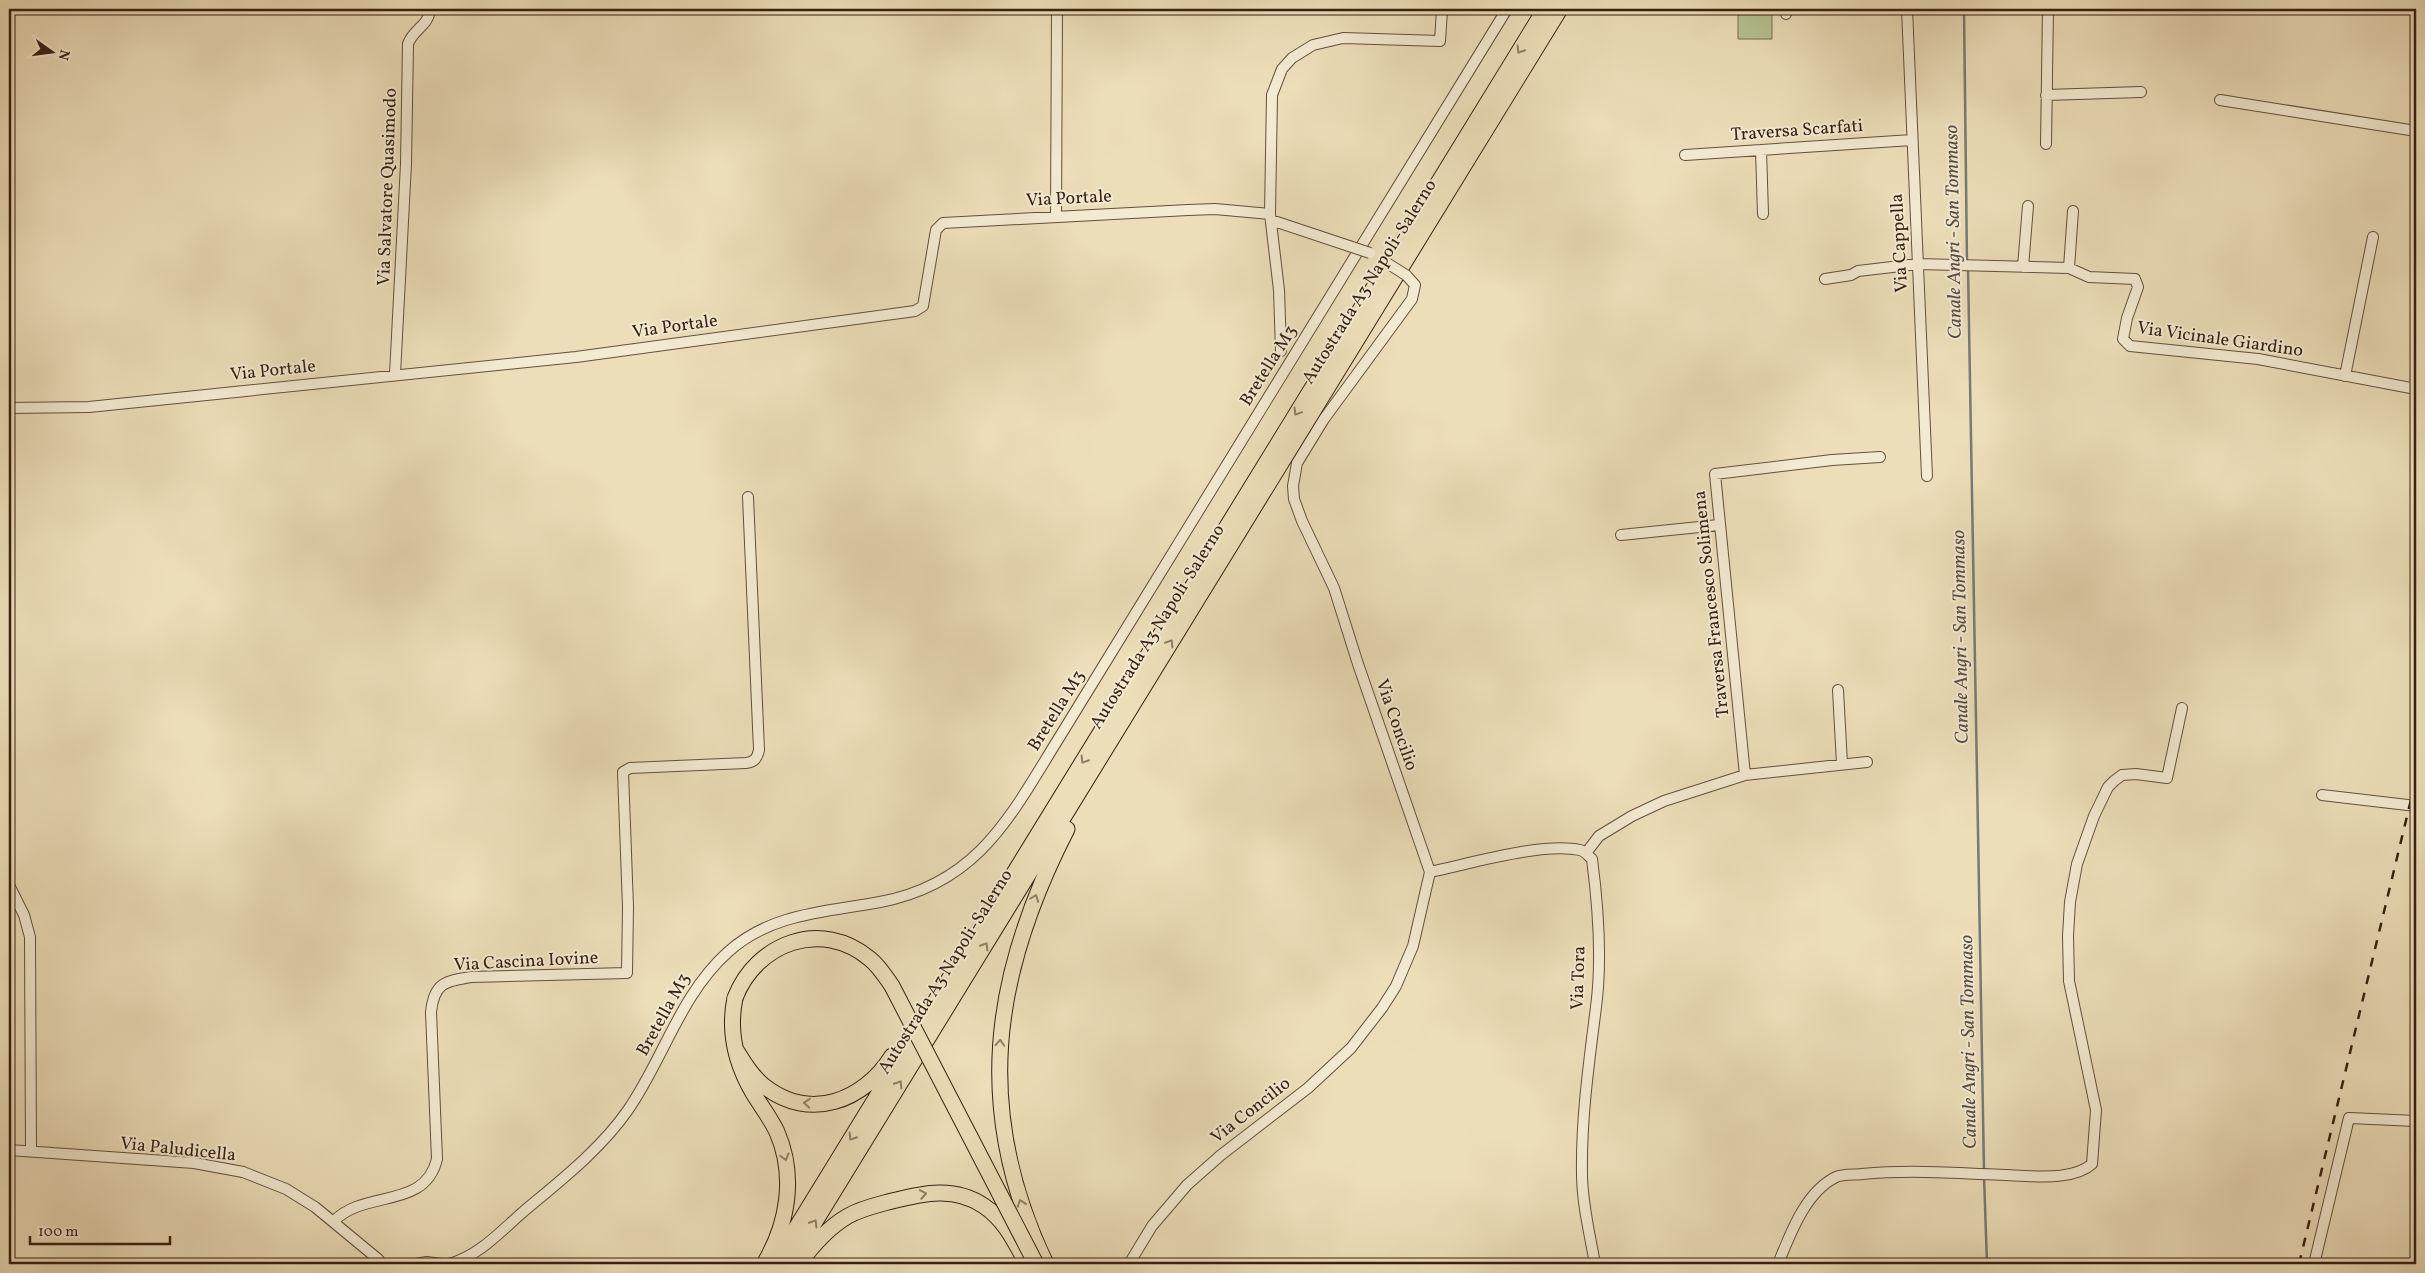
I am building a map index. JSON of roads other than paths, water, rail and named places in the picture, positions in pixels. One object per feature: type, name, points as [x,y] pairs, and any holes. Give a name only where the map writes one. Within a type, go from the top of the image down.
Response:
[{"type":"highway","name":"Autostrada A3 Napoli-Salerno","points":[[774,1264],[1545,9]]},
{"type":"highway","name":"Autostrada A3 Napoli-Salerno","points":[[789,1264],[1560,9]]},
{"type":"highway","points":[[1046,1264],[1016,1191],[1004,1138],[998,1068],[1003,1012],[1013,963],[1034,898],[1068,827],[1108,762],[1151,674]]},
{"type":"highway","points":[[764,1264],[774,1246],[785,1215],[788,1166],[777,1131],[740,1068],[732,1035],[732,1014],[735,998],[749,971],[762,958],[776,948],[809,939],[832,941],[856,949],[870,958],[881,969],[892,986],[1036,1264]]},
{"type":"highway","points":[[736,1050],[755,1077],[777,1094],[789,1100],[818,1104],[847,1098],[874,1079],[887,1063],[919,1013],[972,943]]},
{"type":"highway","points":[[799,1264],[818,1241],[847,1216],[876,1205],[938,1192],[962,1195],[985,1206],[997,1216],[1012,1236],[1027,1264]]},
{"type":"street","name":"Via Salvatore Quasimodo","points":[[395,374],[406,164],[408,44],[414,33],[426,23],[430,9]]},
{"type":"street","points":[[1056,216],[1057,9]]},
{"type":"street","name":"Bretella M3","points":[[449,1264],[476,1252],[589,1156],[609,1136],[629,1110],[686,1002],[714,964],[729,950],[746,938],[782,920],[806,913],[880,902],[926,888],[964,866],[996,836],[1050,754],[1507,9]]},
{"type":"street","name":"Via Cappella","points":[[1907,9],[1927,476]]},
{"type":"street","points":[[2046,144],[2048,9]]},
{"type":"street","points":[[1281,351],[1279,290],[1270,217],[1272,95],[1275,82],[1282,69],[1302,50],[1313,45],[1335,40],[1440,41],[1442,10]]},
{"type":"street","points":[[2046,95],[2141,92]]},
{"type":"street","points":[[2220,100],[2416,131]]},
{"type":"street","name":"Traversa Scarfati","points":[[1685,155],[1912,140]]},
{"type":"street","points":[[1761,150],[1763,214]]},
{"type":"street","points":[[2024,267],[2028,206]]},
{"type":"street","name":"Via Portale","points":[[9,408],[89,407],[395,374],[576,357],[915,312],[923,306],[925,301],[934,236],[938,225],[948,222],[1215,209],[1270,217]]},
{"type":"street","points":[[2069,268],[2073,211]]},
{"type":"street","name":"Via Concilio","points":[[1129,1264],[1152,1226],[1187,1185],[1221,1154],[1331,1068],[1368,1027],[1396,986],[1406,967],[1426,895],[1430,872],[1358,664],[1334,588],[1302,521],[1294,499],[1293,486],[1297,463],[1324,418],[1412,299],[1415,285],[1406,275],[1370,253],[1270,217]]},
{"type":"street","points":[[2345,376],[2373,237]]},
{"type":"street","name":"Via Vicinale Giardino","points":[[1825,279],[1850,275],[1858,271],[1918,264],[2069,268],[2089,277],[2135,279],[2138,282],[2123,339],[2130,346],[2258,359],[2416,389]]},
{"type":"street","name":"Traversa Francesco Solimena","points":[[1745,775],[1719,525],[1716,474],[1840,459],[1880,457]]},
{"type":"street","name":"Via Cascina Iovine","points":[[334,1221],[350,1208],[415,1190],[430,1178],[434,1170],[437,1159],[431,1012],[435,992],[442,984],[452,980],[471,978],[627,973],[628,907],[624,772],[630,768],[746,763],[753,762],[758,757],[748,497]]},
{"type":"street","points":[[1621,535],[1719,525]]},
{"type":"street","points":[[1838,690],[1842,764]]},
{"type":"street","points":[[1778,1264],[1808,1203],[1817,1191],[1837,1176],[1882,1172],[2047,1177],[2085,1170],[2092,1164],[2096,1110],[2069,981],[2068,936],[2070,902],[2076,864],[2094,816],[2108,787],[2114,781],[2122,775],[2136,774],[2167,778],[2182,708]]},
{"type":"street","points":[[1430,872],[1508,855],[1558,848],[1582,850],[1586,854],[1599,836],[1632,816],[1664,801],[1745,775],[1867,762]]},
{"type":"street","points":[[2322,795],[2416,806]]},
{"type":"street","name":"Via Tora","points":[[1586,854],[1592,859],[1599,961],[1583,1134],[1582,1176],[1596,1264]]},
{"type":"street","points":[[9,885],[24,915],[30,937],[32,1150]]},
{"type":"street","points":[[2315,1260],[2350,1118],[2416,1121]]},
{"type":"street","name":"Via Paludicella","points":[[9,1150],[32,1150],[68,1156],[194,1164],[225,1168],[258,1177],[286,1189],[334,1221],[380,1261],[392,1264]]},
{"type":"street","name":"Bretella M3","points":[[470,1264],[476,1252]]},
{"type":"street","points":[[416,1264],[427,1262],[441,1264]]},
{"type":"waterway","name":"Canale Angri - San Tommaso","points":[[1964,9],[1967,263]]},
{"type":"waterway","name":"Canale Angri - San Tommaso","points":[[1968,268],[1984,1170]]},
{"type":"waterway","name":"Canale Angri - San Tommaso","points":[[1984,1176],[1987,1264]]},
{"type":"railway","points":[[2299,1264],[2416,779]]}]
